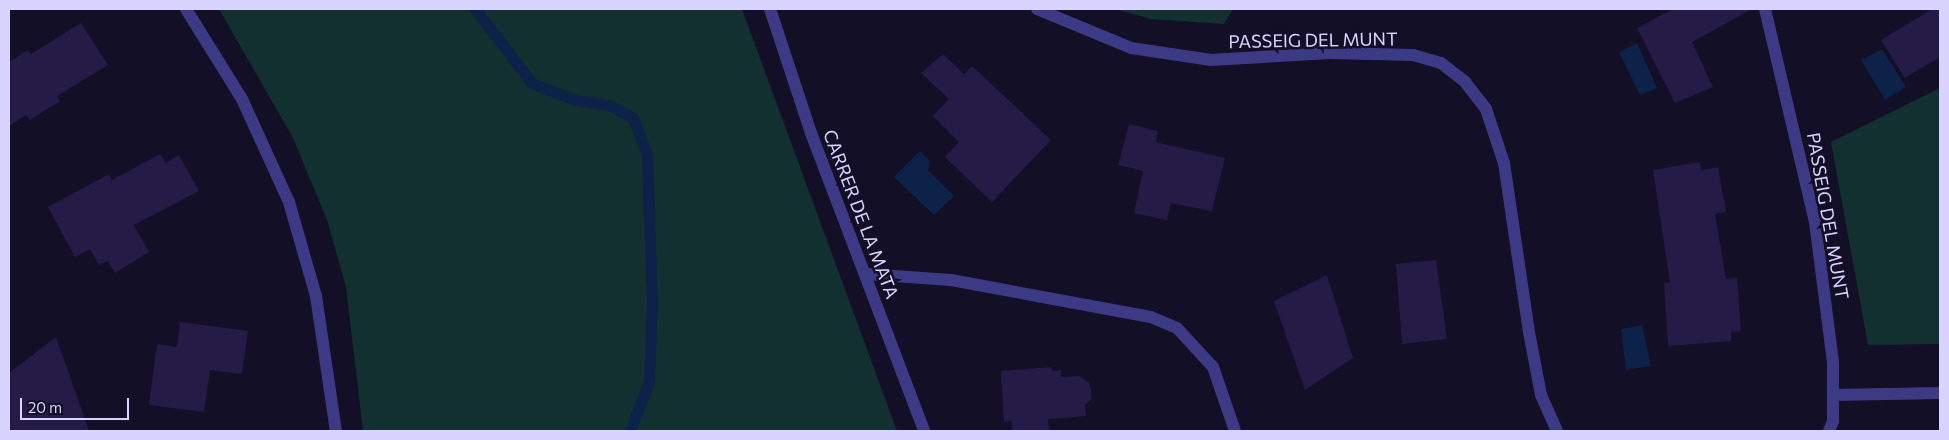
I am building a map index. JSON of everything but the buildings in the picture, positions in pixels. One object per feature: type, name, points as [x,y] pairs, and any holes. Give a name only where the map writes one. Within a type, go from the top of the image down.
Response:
[{"type":"street","points":[[186,9],[242,99],[289,202],[316,296],[336,431]]},
{"type":"street","name":"CARRER DE LA MATA","points":[[770,9],[811,133],[924,431]]},
{"type":"street","name":"PASSEIG DEL MUNT","points":[[1037,9],[1131,48],[1211,60],[1330,53],[1412,55],[1441,63],[1465,82],[1486,109],[1504,162],[1529,332],[1541,395],[1557,431]]},
{"type":"street","name":"PASSEIG DEL MUNT","points":[[1765,9],[1815,222],[1833,395],[1829,431]]},
{"type":"street","points":[[865,274],[952,280],[1150,317],[1177,328],[1213,367],[1235,431]]},
{"type":"street","points":[[1833,395],[1940,393]]},
{"type":"green space","points":[[219,9],[742,9],[897,431],[363,431],[346,287],[327,220],[293,138]]},
{"type":"green space","points":[[1115,9],[1233,9],[1224,24],[1151,19]]},
{"type":"green space","points":[[1940,88],[1940,344],[1868,345],[1831,142]]},
{"type":"water","points":[[1637,43],[1657,88],[1640,95],[1619,52]]},
{"type":"water","points":[[1882,49],[1906,87],[1885,100],[1861,60]]},
{"type":"water","points":[[920,151],[930,161],[928,170],[954,196],[934,215],[894,177]]},
{"type":"water","points":[[1642,325],[1651,366],[1626,370],[1621,329]]},
{"type":"waterway","points":[[475,9],[532,83],[572,99],[611,106],[633,118],[647,154],[652,303],[649,382],[630,431]]}]
